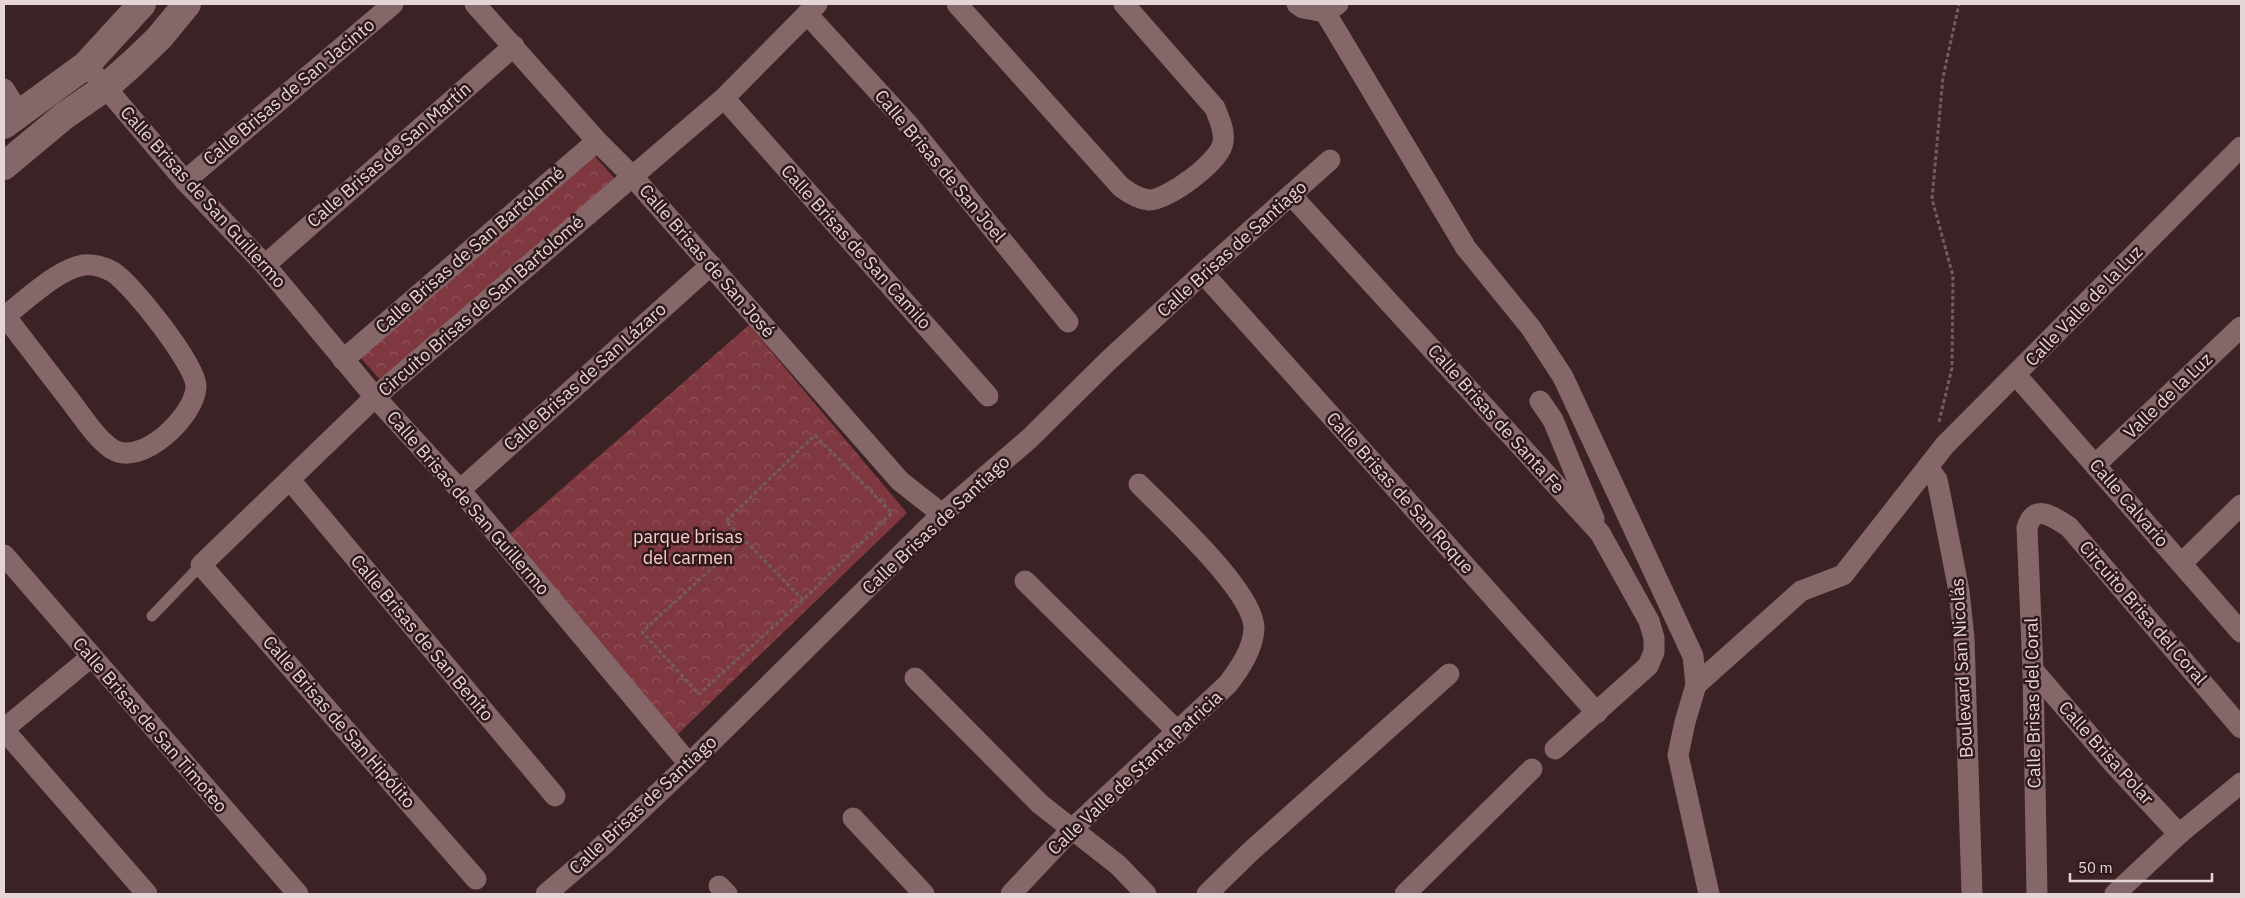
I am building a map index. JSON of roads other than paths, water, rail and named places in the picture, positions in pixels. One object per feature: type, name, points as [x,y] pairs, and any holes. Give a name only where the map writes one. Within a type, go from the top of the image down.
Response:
[{"type":"street","points":[[4,90],[11,119],[86,65],[142,4]]},
{"type":"street","points":[[4,166],[64,116],[106,87],[159,38],[186,4]]},
{"type":"street","name":"Calle Brisas de San Jacinto","points":[[185,181],[393,4]]},
{"type":"street","name":"Calle Brisas de San José","points":[[474,4],[514,46],[597,141],[633,177],[900,481],[942,514]]},
{"type":"street","points":[[957,4],[1121,187],[1136,196],[1150,200],[1178,188],[1213,161],[1224,142],[1222,126],[1215,108],[1124,4]]},
{"type":"street","points":[[1297,4],[1303,8],[1331,8],[1466,248],[1531,328],[1564,377],[1693,656],[1696,685],[1678,755],[1709,894]]},
{"type":"street","name":"Circuito Brisas de San Bartolomé","points":[[201,565],[376,397],[724,98],[812,9]]},
{"type":"street","name":"Calle Brisas de San Joel","points":[[812,9],[908,124],[1068,322]]},
{"type":"street","name":"Calle Brisas de San Martín","points":[[265,265],[514,46]]},
{"type":"street","name":"Calle Brisas de San Guillermo","points":[[86,65],[185,181],[265,265],[376,397],[460,490],[689,764]]},
{"type":"street","name":"Calle Brisas de San Camilo","points":[[724,98],[988,396]]},
{"type":"street","name":"Calle Brisas de San Bartolomé","points":[[344,360],[597,141]]},
{"type":"street","name":"Calle Valle de la Luz","points":[[1696,685],[1800,591],[1843,575],[1945,444],[2016,375],[2241,146]]},
{"type":"street","name":"Calle Brisas de Santiago","points":[[546,894],[600,848],[689,764],[942,514],[1029,438],[1109,360],[1203,273],[1292,196],[1330,160]]},
{"type":"street","name":"Calle Brisas de Santa Fe","points":[[1292,196],[1600,533],[1649,621],[1654,638],[1654,652],[1648,666],[1597,712]]},
{"type":"street","points":[[92,265],[108,270],[121,278],[161,325],[192,369],[196,379],[194,398],[188,412],[170,430],[148,447],[130,454],[113,450],[89,425],[4,316],[61,274],[74,268],[92,265]]},
{"type":"street","name":"Calle Brisas de San Lázaro","points":[[460,490],[711,265]]},
{"type":"street","name":"Calle Brisas de San Roque","points":[[1203,273],[1597,712]]},
{"type":"street","name":"Valle de la Luz","points":[[2096,465],[2241,327]]},
{"type":"street","name":"Calle Calvario","points":[[2016,375],[2241,632]]},
{"type":"street","points":[[1540,401],[1553,420],[1600,533]]},
{"type":"street","name":"Boulevard San Nicolás","points":[[1928,467],[1937,480],[1940,494],[1959,591],[1964,638],[1972,894]]},
{"type":"street","name":"Calle Brisas de San Benito","points":[[290,480],[555,796]]},
{"type":"street","name":"Calle Valle de Stanta Patricia","points":[[1011,894],[1071,830],[1228,684],[1240,668],[1250,645],[1254,629],[1252,615],[1243,595],[1222,570],[1139,484]]},
{"type":"street","points":[[2182,563],[2241,505]]},
{"type":"street","name":"Calle Brisas del Coral","points":[[2035,514],[2031,517],[2027,528],[2033,670],[2037,894]]},
{"type":"street","name":"Circuito Brisa del Coral","points":[[2035,514],[2046,514],[2069,527],[2241,728]]},
{"type":"street","name":"Calle Brisas de San Timoteo","points":[[4,555],[90,657],[298,894]]},
{"type":"street","name":"Calle Brisas de San Hipólito","points":[[201,565],[476,879]]},
{"type":"street","points":[[1025,581],[1178,732]]},
{"type":"street","points":[[90,657],[4,729],[147,894]]},
{"type":"street","name":"Calle Brisa Polar","points":[[2033,670],[2112,762],[2179,834]]},
{"type":"street","points":[[1207,894],[1449,674]]},
{"type":"street","points":[[915,678],[1040,804],[1118,865],[1146,894]]},
{"type":"street","points":[[1555,749],[1597,712]]},
{"type":"street","points":[[1405,894],[1532,769]]},
{"type":"street","points":[[2115,894],[2179,834],[2241,783]]},
{"type":"street","points":[[853,818],[924,894]]},
{"type":"lane","name":"Circuito Brisas de San Bartolomé","points":[[152,616],[201,565]]},
{"type":"park label","name":"parque brisas del carmen","points":[[688,547]]}]
